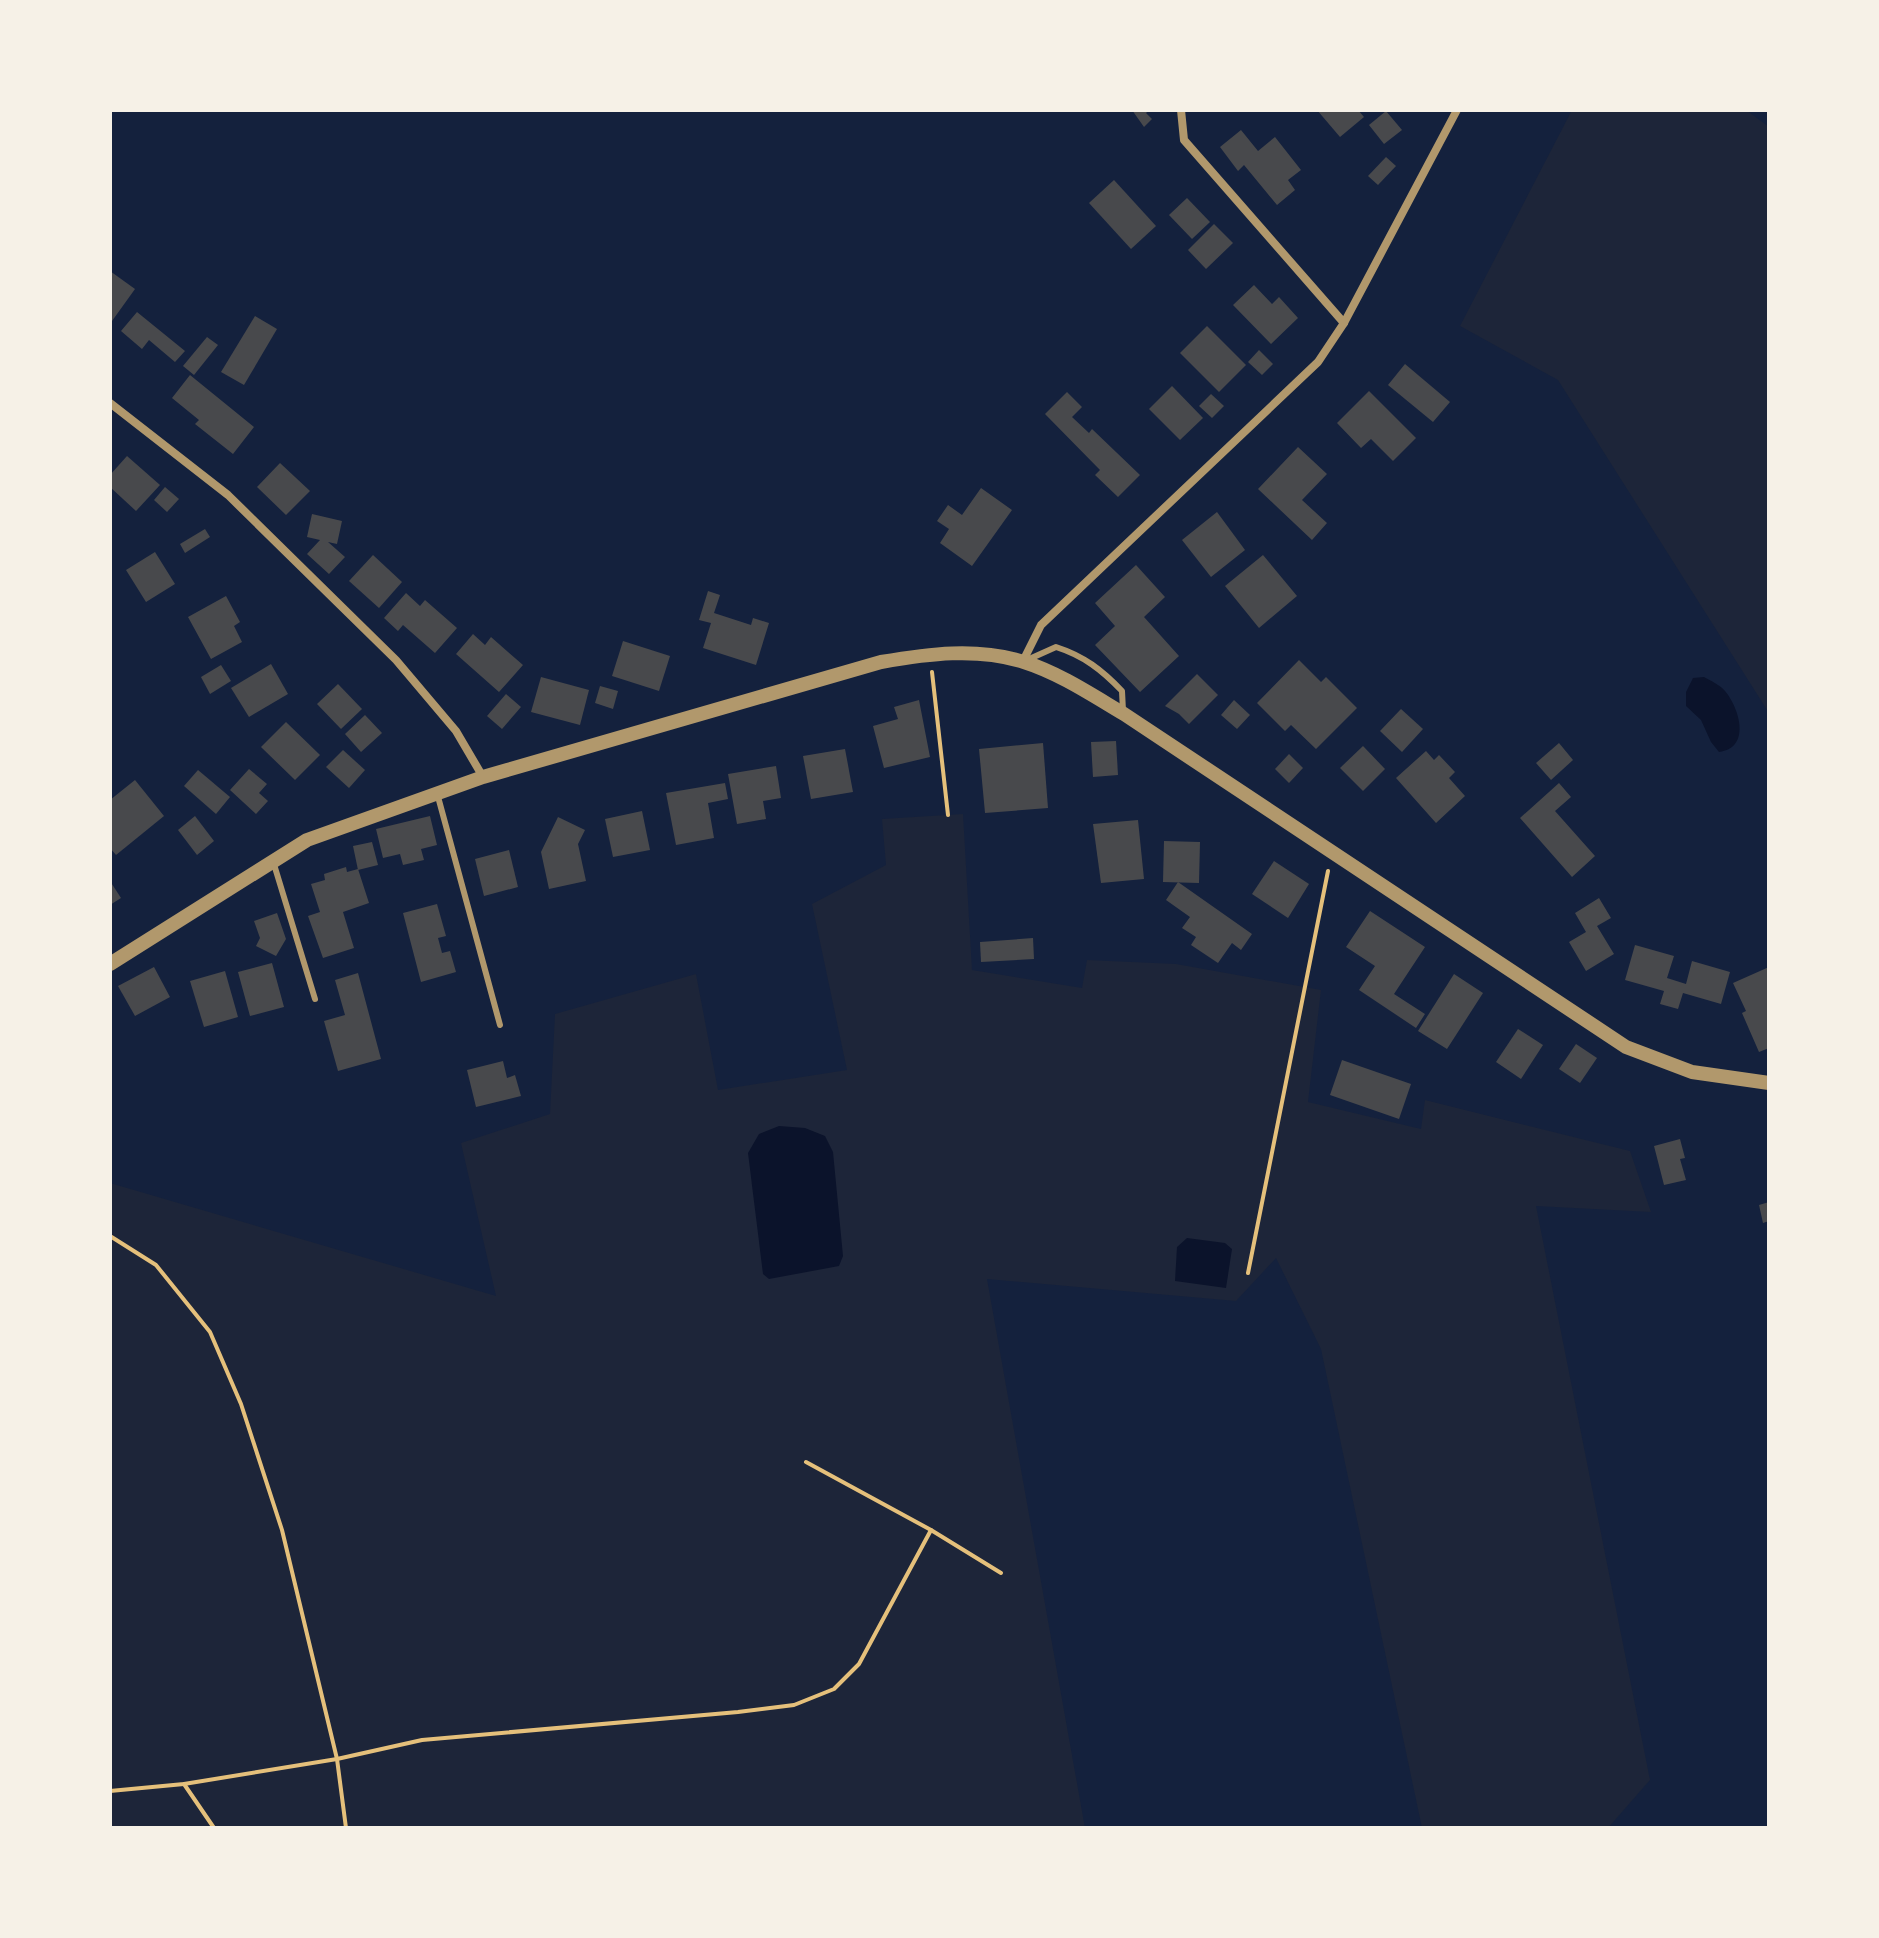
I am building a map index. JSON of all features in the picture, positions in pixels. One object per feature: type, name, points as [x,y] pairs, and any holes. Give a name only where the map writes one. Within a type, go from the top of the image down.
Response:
[{"type":"street","points":[[1181,110],[1184,140],[1344,323]]},
{"type":"street","points":[[1023,661],[1041,625],[1318,362],[1344,323],[1457,110]]},
{"type":"street","points":[[111,405],[228,495],[396,660],[456,731],[483,777]]},
{"type":"street","points":[[110,964],[307,840],[437,793],[881,662],[930,653],[974,654],[1023,661],[1075,685],[1124,714],[1626,1047],[1692,1072],[1769,1083]]},
{"type":"lane","points":[[1023,661],[1056,647],[1079,655],[1102,671],[1122,691],[1124,714]]},
{"type":"lane","points":[[437,793],[500,1025]]},
{"type":"lane","points":[[273,861],[315,999]]},
{"type":"path","points":[[930,653],[948,815]]},
{"type":"path","points":[[1248,1273],[1331,852]]},
{"type":"path","points":[[110,1236],[156,1265],[210,1332],[241,1404],[282,1530],[337,1759],[346,1828]]},
{"type":"path","points":[[806,1462],[931,1530],[1001,1573]]},
{"type":"path","points":[[110,1791],[184,1784],[337,1759],[422,1740],[794,1705],[834,1689],[859,1664],[931,1530]]},
{"type":"path","points":[[184,1784],[214,1828]]},
{"type":"shaded area","points":[[1572,110],[1746,110],[1769,127],[1769,713],[1558,380],[1460,326]]},
{"type":"shaded area","points":[[1704,677],[1725,691],[1735,708],[1740,727],[1736,743],[1719,752],[1701,720],[1686,706],[1686,692],[1693,678]]},
{"type":"shaded area","points":[[963,814],[972,970],[1082,988],[1087,960],[1176,964],[1321,990],[1308,1102],[1421,1129],[1425,1100],[1630,1151],[1651,1212],[1536,1206],[1650,1780],[1608,1828],[1422,1828],[1321,1349],[1276,1258],[1236,1301],[987,1279],[1085,1828],[110,1828],[110,1183],[496,1296],[461,1143],[550,1114],[555,1014],[696,974],[718,1090],[847,1070],[812,904],[886,865],[882,819]]},
{"type":"shaded area","points":[[779,1126],[805,1128],[825,1136],[833,1152],[843,1256],[839,1266],[769,1279],[763,1274],[748,1153],[759,1134]]},
{"type":"shaded area","points":[[1187,1238],[1225,1243],[1232,1249],[1226,1288],[1175,1281],[1177,1247]]},
{"type":"building","points":[[1132,110],[1149,110],[1146,113],[1152,119],[1144,127]]},
{"type":"building","points":[[1317,110],[1358,110],[1364,117],[1340,137]]},
{"type":"building","points":[[1386,111],[1402,130],[1384,144],[1369,125]]},
{"type":"building","points":[[1241,130],[1258,151],[1275,137],[1301,170],[1288,180],[1295,190],[1277,205],[1244,165],[1238,171],[1220,147]]},
{"type":"building","points":[[1386,157],[1396,166],[1378,185],[1368,176]]},
{"type":"building","points":[[1114,180],[1156,226],[1131,249],[1089,203]]},
{"type":"building","points":[[1187,198],[1210,222],[1192,239],[1169,215]]},
{"type":"building","points":[[1214,224],[1233,243],[1206,269],[1188,250]]},
{"type":"building","points":[[110,271],[135,289],[112,321],[110,319]]},
{"type":"building","points":[[1254,285],[1272,304],[1279,297],[1298,318],[1271,344],[1233,305]]},
{"type":"building","points":[[137,312],[185,351],[175,362],[149,340],[142,349],[121,331]]},
{"type":"building","points":[[255,316],[277,329],[244,385],[221,372]]},
{"type":"building","points":[[1207,326],[1246,365],[1219,392],[1180,353]]},
{"type":"building","points":[[207,337],[218,345],[194,375],[183,366]]},
{"type":"building","points":[[1259,350],[1273,364],[1262,375],[1248,362]]},
{"type":"building","points":[[1405,364],[1450,402],[1433,422],[1388,385]]},
{"type":"building","points":[[190,375],[254,427],[233,454],[195,424],[199,420],[172,398]]},
{"type":"building","points":[[1172,386],[1203,418],[1180,440],[1149,409]]},
{"type":"building","points":[[1369,391],[1416,438],[1393,461],[1371,439],[1361,448],[1337,423]]},
{"type":"building","points":[[1067,392],[1082,407],[1072,417],[1089,433],[1092,429],[1140,475],[1118,497],[1095,475],[1100,470],[1045,414]]},
{"type":"building","points":[[1211,394],[1224,406],[1212,418],[1199,406]]},
{"type":"building","points":[[1298,447],[1327,474],[1302,500],[1327,523],[1312,540],[1258,489]]},
{"type":"building","points":[[127,456],[160,485],[136,511],[110,487],[110,475]]},
{"type":"building","points":[[280,463],[310,491],[286,515],[257,487]]},
{"type":"building","points":[[165,487],[179,499],[167,512],[154,500]]},
{"type":"building","points":[[981,488],[1012,510],[972,566],[940,543],[949,529],[937,521],[948,505],[962,515]]},
{"type":"building","points":[[1217,512],[1245,550],[1211,577],[1182,540]]},
{"type":"building","points":[[312,514],[342,521],[337,544],[328,542],[345,557],[329,574],[307,554],[320,540],[307,537]]},
{"type":"building","points":[[205,529],[210,537],[185,553],[180,544]]},
{"type":"building","points":[[155,552],[175,584],[146,602],[126,570]]},
{"type":"building","points":[[373,555],[402,582],[379,608],[349,581]]},
{"type":"building","points":[[1263,555],[1297,596],[1259,628],[1225,586]]},
{"type":"building","points":[[1136,565],[1165,597],[1144,617],[1179,656],[1140,692],[1095,645],[1115,626],[1095,603]]},
{"type":"building","points":[[708,591],[720,595],[714,613],[751,625],[753,618],[769,623],[756,665],[703,648],[711,623],[699,620]]},
{"type":"building","points":[[406,593],[420,606],[425,600],[457,628],[435,653],[403,625],[398,631],[384,618]]},
{"type":"building","points":[[226,596],[240,622],[234,626],[242,642],[211,659],[188,617]]},
{"type":"building","points":[[473,634],[485,645],[491,637],[523,665],[499,692],[456,654]]},
{"type":"building","points":[[623,641],[670,656],[659,691],[612,676]]},
{"type":"building","points":[[1299,660],[1321,682],[1326,677],[1357,708],[1316,749],[1291,725],[1285,731],[1257,703]]},
{"type":"building","points":[[271,664],[288,694],[249,717],[231,688]]},
{"type":"building","points":[[221,665],[231,681],[210,694],[201,677]]},
{"type":"building","points":[[1197,674],[1218,695],[1189,724],[1165,706]]},
{"type":"building","points":[[541,677],[589,690],[580,725],[531,712]]},
{"type":"building","points":[[338,684],[362,709],[341,729],[317,704]]},
{"type":"building","points":[[600,686],[618,691],[613,709],[595,703]]},
{"type":"building","points":[[506,694],[521,707],[502,729],[487,716]]},
{"type":"building","points":[[919,700],[930,757],[884,768],[873,726],[898,719],[894,707]]},
{"type":"building","points":[[1234,700],[1250,715],[1237,729],[1221,715]]},
{"type":"building","points":[[1401,709],[1423,729],[1402,752],[1380,731]]},
{"type":"building","points":[[365,715],[382,733],[361,752],[345,734]]},
{"type":"building","points":[[286,722],[320,755],[295,780],[261,747]]},
{"type":"building","points":[[1116,741],[1118,775],[1093,777],[1091,742]]},
{"type":"building","points":[[1043,743],[1048,808],[985,813],[979,749]]},
{"type":"building","points":[[1559,743],[1573,760],[1551,780],[1536,763]]},
{"type":"building","points":[[1363,746],[1385,769],[1363,791],[1340,768]]},
{"type":"building","points":[[845,749],[853,792],[811,799],[803,756]]},
{"type":"building","points":[[343,750],[365,770],[349,788],[326,767]]},
{"type":"building","points":[[1426,751],[1434,760],[1439,755],[1455,772],[1449,778],[1465,796],[1436,823],[1396,778]]},
{"type":"building","points":[[1289,754],[1303,768],[1289,783],[1275,769]]},
{"type":"building","points":[[776,766],[781,798],[763,801],[766,819],[737,824],[728,774]]},
{"type":"building","points":[[249,769],[267,784],[259,793],[268,801],[256,814],[230,790]]},
{"type":"building","points":[[198,770],[230,797],[216,814],[184,786]]},
{"type":"building","points":[[135,780],[164,816],[116,855],[110,848],[110,800]]},
{"type":"building","points":[[725,783],[728,799],[708,803],[714,838],[676,845],[666,793]]},
{"type":"building","points":[[1559,783],[1571,797],[1555,811],[1595,856],[1572,877],[1520,818]]},
{"type":"building","points":[[642,811],[650,850],[613,857],[605,819]]},
{"type":"building","points":[[195,816],[214,841],[197,855],[178,830]]},
{"type":"building","points":[[430,816],[437,845],[421,849],[424,860],[403,865],[400,854],[383,858],[376,829]]},
{"type":"building","points":[[558,817],[585,830],[578,844],[586,881],[549,889],[541,852]]},
{"type":"building","points":[[1138,820],[1144,879],[1101,883],[1093,824]]},
{"type":"building","points":[[1164,841],[1200,842],[1199,883],[1163,882]]},
{"type":"building","points":[[372,842],[378,865],[358,870],[353,846]]},
{"type":"building","points":[[509,850],[518,887],[484,896],[475,859]]},
{"type":"building","points":[[1274,861],[1309,884],[1288,918],[1252,894]]},
{"type":"building","points":[[346,867],[347,872],[358,869],[369,903],[343,912],[354,948],[323,958],[308,916],[320,912],[311,884],[325,880],[324,874]]},
{"type":"building","points":[[110,881],[121,898],[110,905]]},
{"type":"building","points":[[1178,882],[1252,934],[1241,950],[1232,943],[1218,963],[1191,945],[1196,937],[1182,928],[1190,917],[1166,900]]},
{"type":"building","points":[[1599,898],[1611,918],[1597,926],[1614,954],[1586,971],[1569,942],[1586,932],[1575,913]]},
{"type":"building","points":[[437,904],[446,936],[438,938],[442,953],[450,951],[456,972],[421,982],[403,913]]},
{"type":"building","points":[[1370,911],[1425,947],[1394,994],[1425,1014],[1416,1028],[1359,990],[1375,966],[1346,947]]},
{"type":"building","points":[[277,913],[286,939],[276,956],[256,946],[260,938],[254,921]]},
{"type":"building","points":[[1033,938],[1034,959],[981,962],[980,942]]},
{"type":"building","points":[[1635,945],[1674,956],[1667,978],[1686,984],[1692,961],[1730,972],[1721,1004],[1683,993],[1678,1009],[1660,1004],[1664,991],[1625,980]]},
{"type":"building","points":[[272,963],[284,1007],[250,1016],[238,972]]},
{"type":"building","points":[[154,967],[170,997],[135,1016],[118,986]]},
{"type":"building","points":[[1769,967],[1769,1048],[1759,1052],[1733,983]]},
{"type":"building","points":[[225,971],[238,1017],[204,1027],[190,981]]},
{"type":"building","points":[[358,973],[381,1059],[338,1071],[324,1021],[345,1015],[335,980]]},
{"type":"building","points":[[1454,974],[1483,993],[1447,1049],[1418,1031]]},
{"type":"building","points":[[1518,1029],[1543,1045],[1521,1079],[1496,1062]]},
{"type":"building","points":[[1576,1044],[1597,1058],[1580,1083],[1559,1069]]},
{"type":"building","points":[[1342,1060],[1411,1084],[1399,1119],[1330,1095]]},
{"type":"building","points":[[503,1061],[507,1078],[515,1075],[521,1096],[476,1107],[467,1070]]},
{"type":"building","points":[[1680,1139],[1685,1158],[1680,1159],[1686,1180],[1664,1185],[1654,1146]]},
{"type":"building","points":[[1769,1202],[1769,1221],[1763,1223],[1759,1205]]}]
